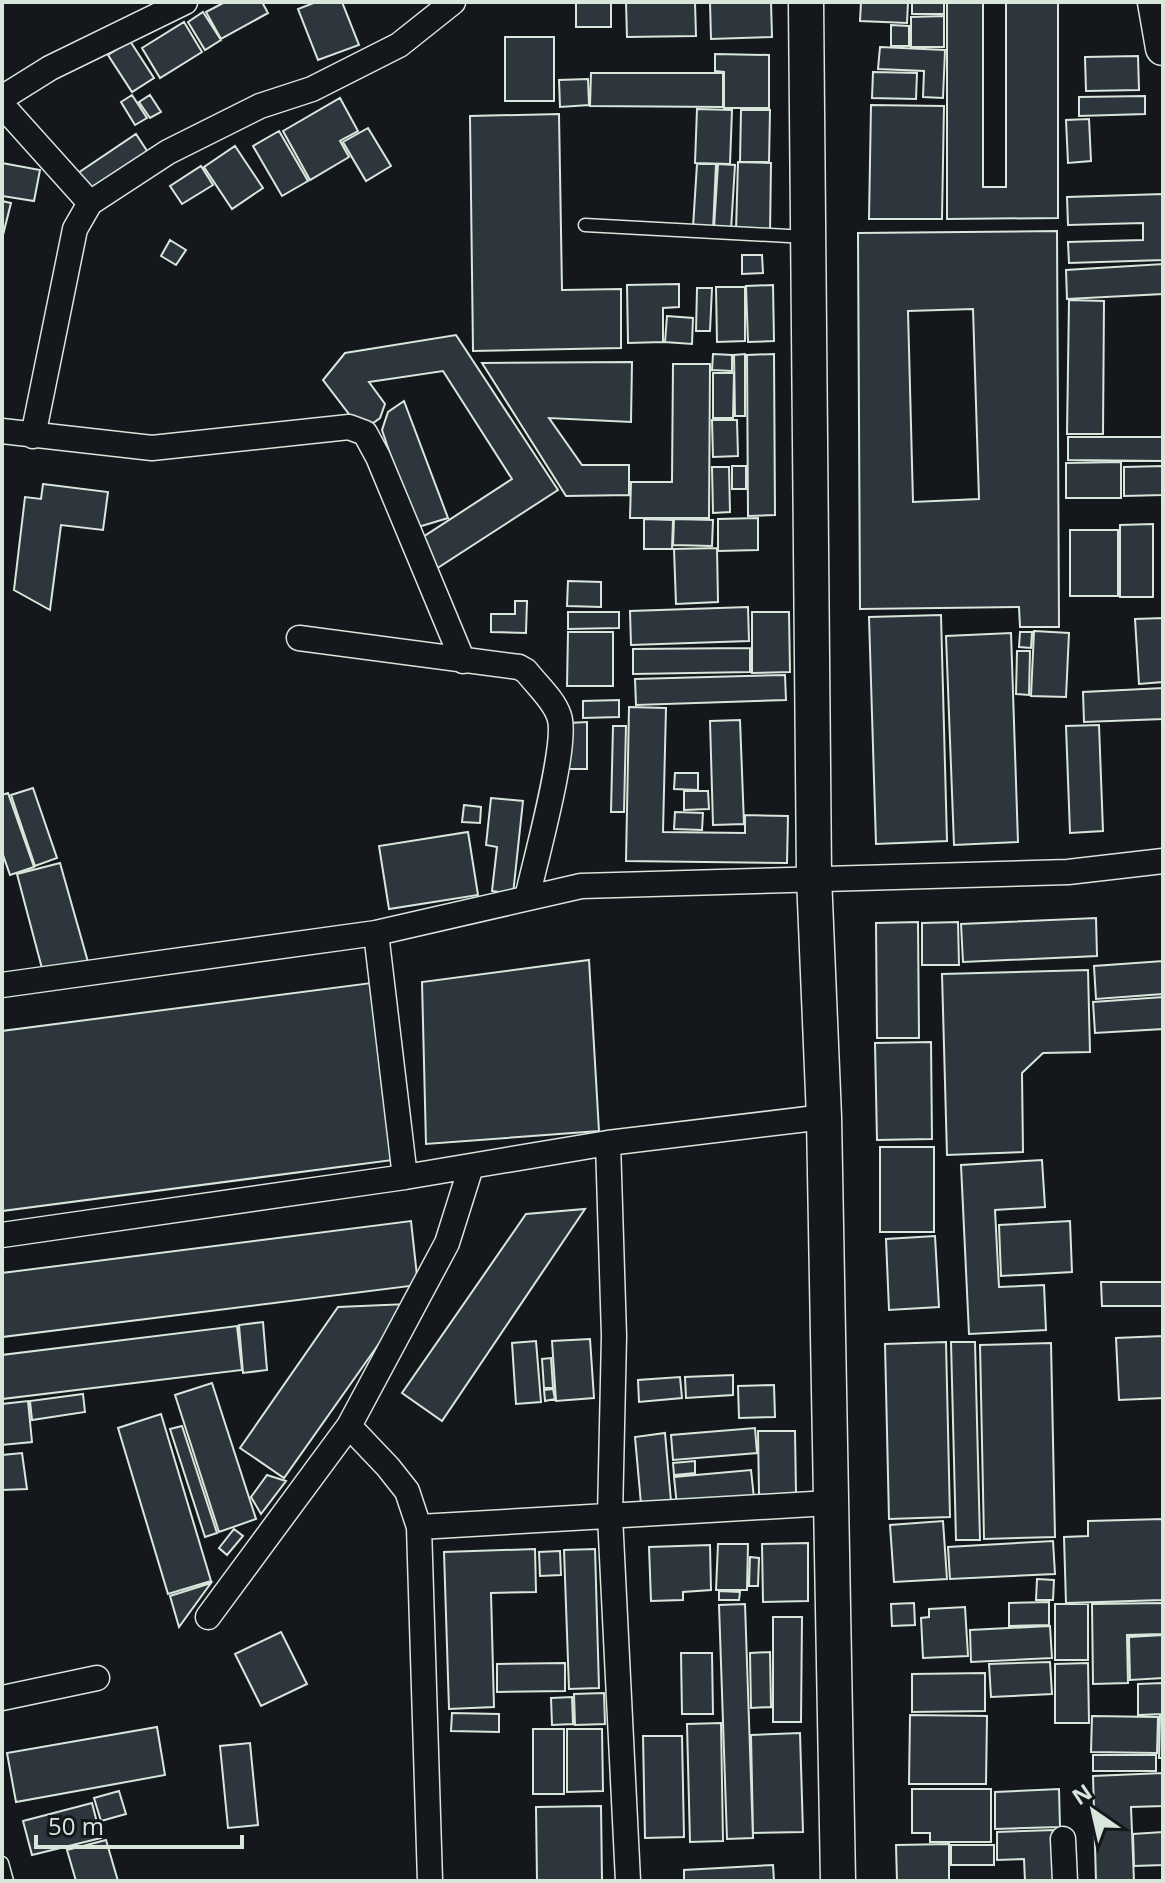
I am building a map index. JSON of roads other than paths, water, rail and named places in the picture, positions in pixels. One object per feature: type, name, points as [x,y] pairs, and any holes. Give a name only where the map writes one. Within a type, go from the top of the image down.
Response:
[{"type":"street","points":[[2,98],[50,68],[185,2]]},
{"type":"street","points":[[33,436],[75,229],[90,203],[168,152],[260,106],[312,89],[399,45],[453,2]]},
{"type":"street","points":[[806,2],[814,877],[824,1117],[838,1881]]},
{"type":"street","points":[[1155,2],[1163,48]]},
{"type":"street","points":[[2,105],[90,203]]},
{"type":"street","points":[[2,431],[152,448],[349,427],[365,433],[378,457],[463,661]]},
{"type":"street","points":[[299,638],[519,667],[526,671],[558,713],[562,725],[558,762],[527,898]]},
{"type":"street","points":[[2,985],[376,933],[581,886],[1068,872],[1163,861]]},
{"type":"street","points":[[376,933],[405,1177]]},
{"type":"street","points":[[2,1235],[471,1167],[608,1143],[824,1117]]},
{"type":"street","points":[[608,1143],[614,1336],[610,1516],[628,1881]]},
{"type":"street","points":[[208,1617],[349,1426],[447,1243],[471,1167]]},
{"type":"street","points":[[349,1426],[407,1491],[419,1527],[430,1881]]},
{"type":"street","points":[[419,1527],[829,1503]]},
{"type":"street","points":[[2,1698],[97,1678]]},
{"type":"street","points":[[1063,1839],[1065,1881]]},
{"type":"lane","points":[[585,225],[808,238]]},
{"type":"lane","points":[[2,1863],[7,1881]]}]
